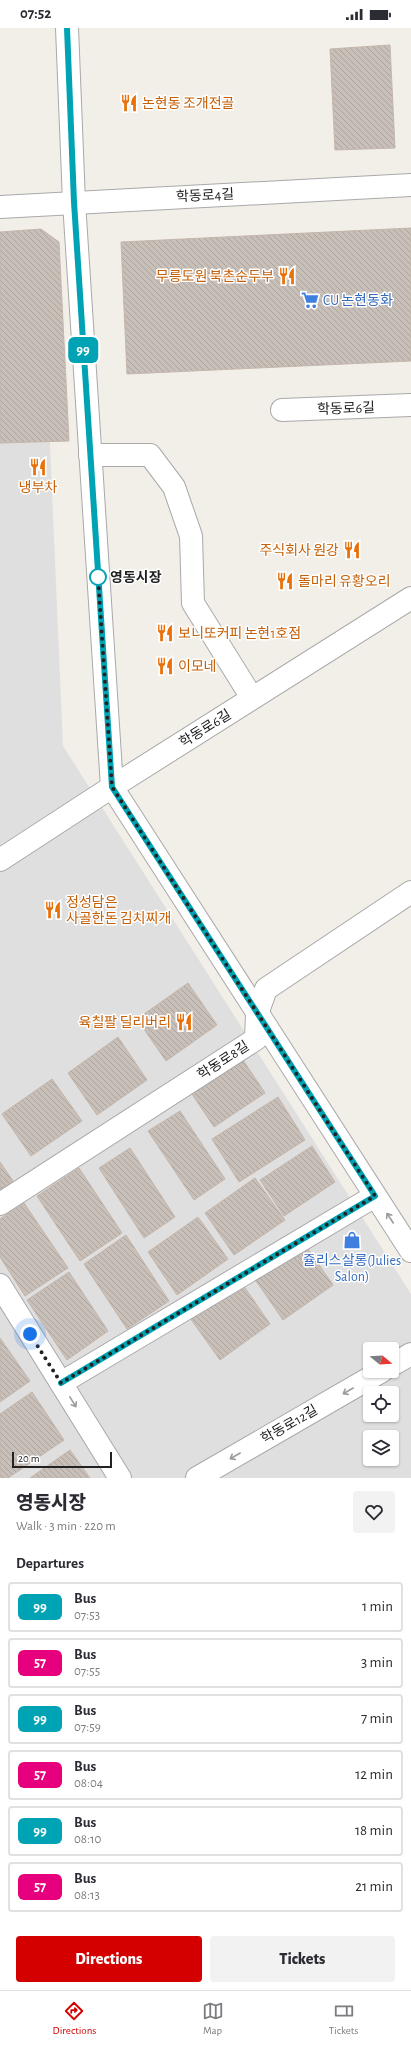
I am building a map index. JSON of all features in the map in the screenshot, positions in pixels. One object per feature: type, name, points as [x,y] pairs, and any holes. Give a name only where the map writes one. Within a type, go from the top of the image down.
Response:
[{"type":"street","points":[[67,28],[74,202],[112,787],[375,1196],[409,1243]]},
{"type":"street","name":"학동로4길","points":[[0,206],[411,185]]},
{"type":"street","name":"학동로6길","points":[[282,410],[411,405]]},
{"type":"street","points":[[90,455],[150,455],[174,487],[191,536],[193,603],[252,698]]},
{"type":"street","name":"학동로6길","points":[[0,860],[112,787],[411,598]]},
{"type":"street","name":"학동로8길","points":[[0,1204],[256,1039],[257,1014],[266,989],[411,892]]},
{"type":"street","points":[[61,1383],[375,1196]]},
{"type":"street","points":[[0,1285],[120,1478]]},
{"type":"street","points":[[399,1361],[411,1354]]},
{"type":"street","name":"학동로12길","points":[[197,1478],[370,1378]]},
{"type":"shaded area","points":[[46,353],[63,746],[411,1294],[411,1478],[0,1478],[0,355]]},
{"type":"building","points":[[390,45],[395,148],[335,150],[330,49]]},
{"type":"building","points":[[411,228],[411,361],[127,374],[121,242]]},
{"type":"building","points":[[41,229],[59,242],[69,441],[0,443],[0,232]]},
{"type":"building","points":[[188,983],[217,1025],[166,1061],[137,1019]]},
{"type":"building","points":[[118,1037],[147,1080],[97,1115],[68,1073]]},
{"type":"building","points":[[241,1057],[265,1093],[214,1127],[190,1091]]},
{"type":"building","points":[[52,1079],[82,1121],[31,1156],[2,1114]]},
{"type":"building","points":[[278,1097],[305,1140],[239,1182],[212,1139]]},
{"type":"building","points":[[180,1111],[225,1179],[194,1200],[148,1131]]},
{"type":"building","points":[[312,1146],[335,1182],[284,1216],[260,1180]]},
{"type":"building","points":[[130,1148],[175,1217],[144,1238],[99,1168]]},
{"type":"building","points":[[0,1162],[13,1181],[0,1190]]},
{"type":"building","points":[[79,1168],[122,1233],[80,1261],[37,1196]]},
{"type":"building","points":[[255,1178],[285,1220],[234,1255],[205,1213]]},
{"type":"building","points":[[24,1203],[68,1268],[25,1296],[0,1257],[0,1219]]},
{"type":"building","points":[[198,1217],[228,1259],[177,1295],[148,1252]]},
{"type":"building","points":[[126,1235],[169,1301],[127,1329],[84,1264]]},
{"type":"building","points":[[304,1243],[333,1285],[283,1320],[254,1278]]},
{"type":"building","points":[[69,1272],[108,1331],[67,1360],[27,1300]]},
{"type":"building","points":[[241,1282],[270,1324],[220,1360],[190,1318]]},
{"type":"building","points":[[0,1338],[30,1381],[0,1402]]},
{"type":"building","points":[[32,1392],[64,1440],[8,1478],[0,1478],[0,1414]]},
{"type":"building","points":[[70,1450],[90,1478],[30,1478]]},
{"type":"bus line","name":"99","points":[[61,1383],[375,1196],[112,787],[74,202],[67,28]]},
{"type":"place","name":"논현동 조개전골","points":[[129,103]]},
{"type":"place","name":"무릉도원 북촌순두부","points":[[287,276]]},
{"type":"place","name":"CU 논현동화","points":[[310,300]]},
{"type":"place","name":"냉부차","points":[[38,467]]},
{"type":"place","name":"주식회사 원강","points":[[352,550]]},
{"type":"place","name":"영동시장","points":[[98,577]]},
{"type":"place","name":"돌마리 유황오리","points":[[285,581]]},
{"type":"place","name":"보니또커피 논현1호점","points":[[165,633]]},
{"type":"place","name":"이모네","points":[[165,666]]},
{"type":"place","name":"정성담은 사골한돈 김치찌개","points":[[53,910]]},
{"type":"place","name":"육칠팔 딜리버리","points":[[184,1022]]},
{"type":"place","name":"쥴리스살롱(Julies Salon)","points":[[352,1240]]},
{"type":"route","points":[[30,1334],[61,1383],[375,1196],[112,787],[98,577]]}]
